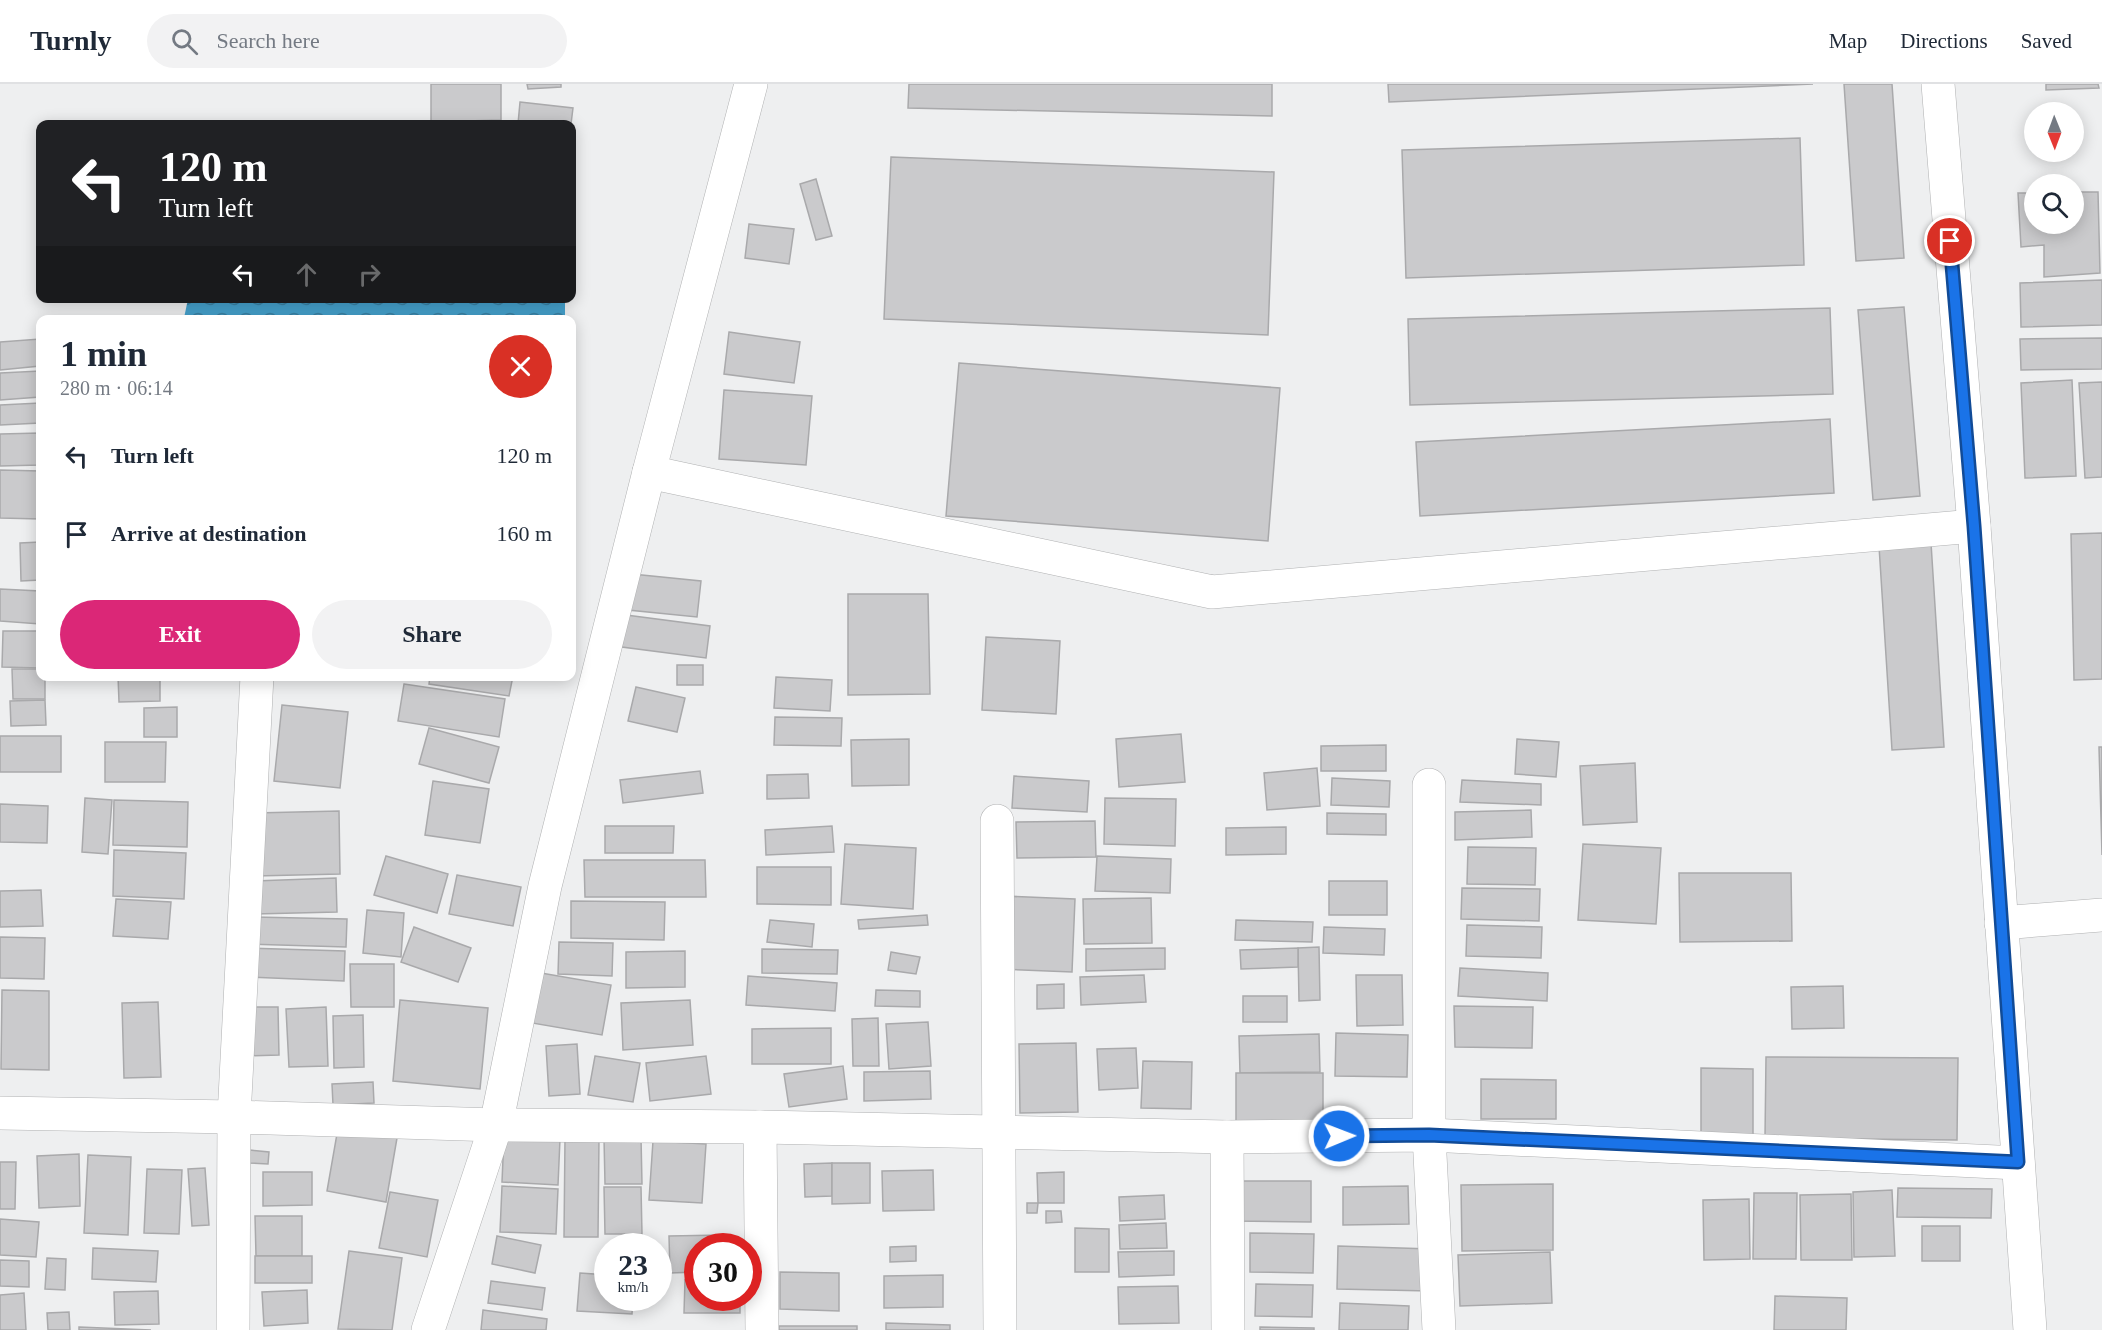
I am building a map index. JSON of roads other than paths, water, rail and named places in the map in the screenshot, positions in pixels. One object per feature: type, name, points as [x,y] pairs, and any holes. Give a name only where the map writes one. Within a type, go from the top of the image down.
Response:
[{"type":"street","points":[[428,1330],[496,1125],[545,886],[649,472],[751,84]]},
{"type":"street","points":[[1938,84],[1974,526],[2030,1330]]},
{"type":"street","points":[[649,472],[1212,592],[1974,526]]},
{"type":"street","points":[[234,1330],[234,1117],[257,681]]},
{"type":"street","points":[[1429,785],[1429,1135],[1439,1330]]},
{"type":"street","points":[[997,821],[1000,1330]]},
{"type":"street","points":[[2001,923],[2102,915]]},
{"type":"street","points":[[0,1113],[496,1125],[759,1127],[1227,1137],[1429,1135],[2018,1162]]},
{"type":"street","points":[[759,1127],[762,1330]]},
{"type":"street","points":[[1227,1137],[1228,1330]]},
{"type":"water","points":[[187,303],[565,303],[565,315],[185,315]]}]
